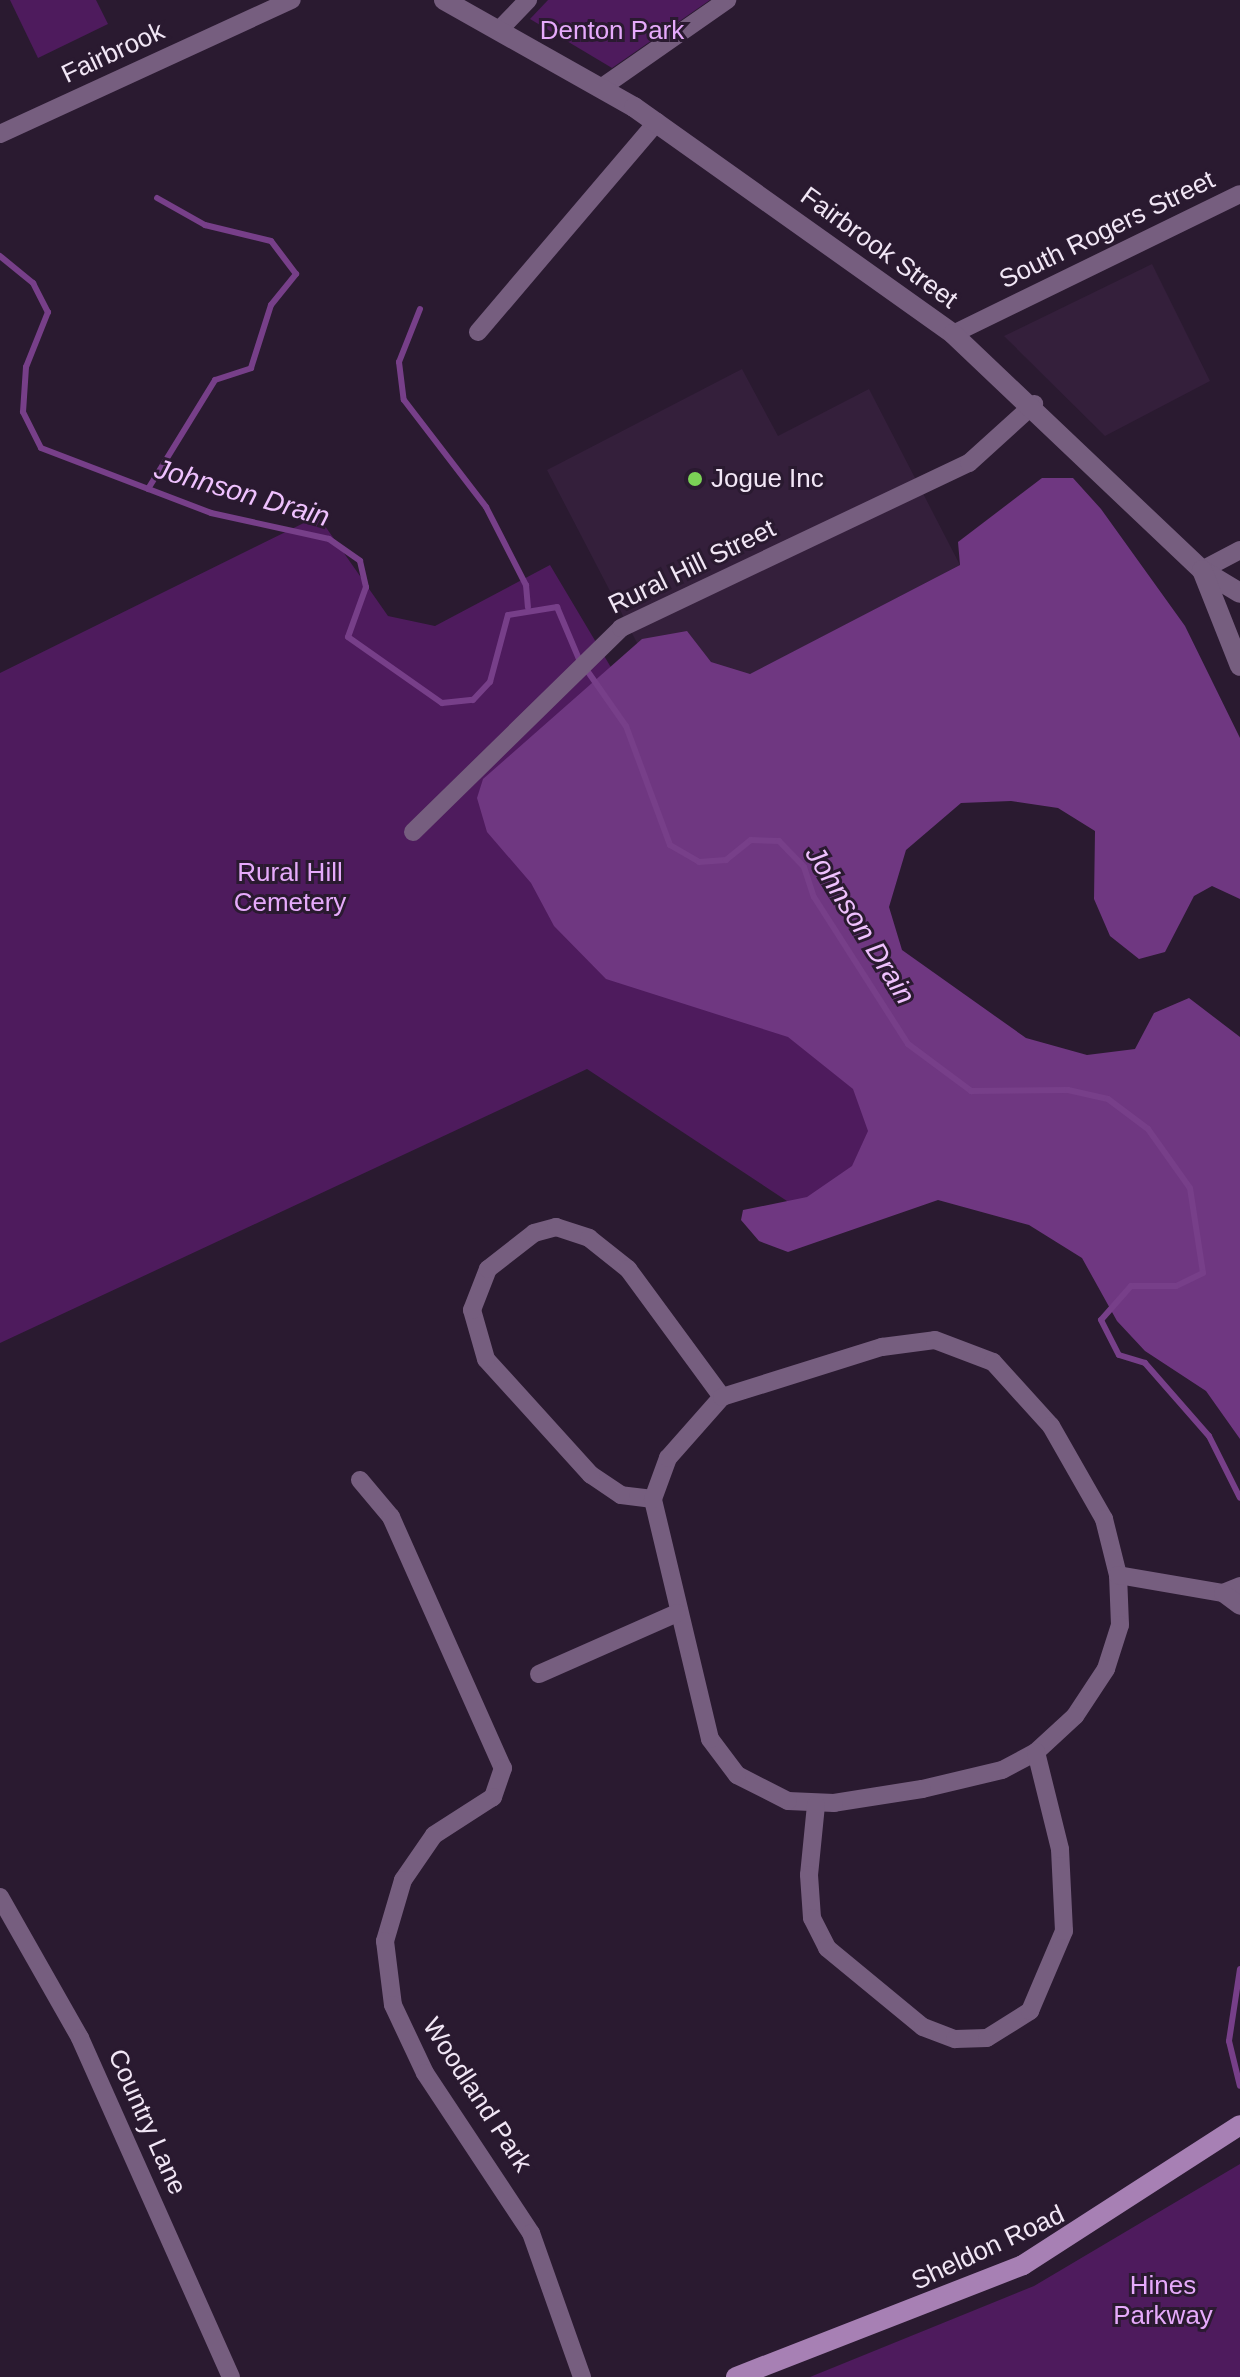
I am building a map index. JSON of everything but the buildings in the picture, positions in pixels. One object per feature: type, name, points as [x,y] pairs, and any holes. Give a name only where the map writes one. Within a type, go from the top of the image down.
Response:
[{"type":"main road","name":"Sheldon Road","points":[[736,2377],[1045,2254],[1240,2125]]},
{"type":"street","name":"Fairbrook","points":[[0,134],[292,0]]},
{"type":"street","name":"Fairbrook Street","points":[[444,0],[657,122],[953,334],[1034,404],[1202,570],[1240,593]]},
{"type":"street","points":[[499,30],[528,0]]},
{"type":"street","points":[[601,88],[727,0]]},
{"type":"street","points":[[478,332],[657,122]]},
{"type":"street","name":"South Rogers Street","points":[[953,334],[1240,194]]},
{"type":"street","name":"Rural Hill Street","points":[[413,832],[597,644],[969,463],[1034,404]]},
{"type":"street","points":[[1240,550],[1202,570],[1240,666]]},
{"type":"street","points":[[653,1499],[621,1495],[591,1475],[486,1359],[472,1310],[488,1269],[534,1233],[556,1227],[589,1238],[628,1269],[722,1397]]},
{"type":"street","points":[[904,1341],[973,1351],[1013,1379],[1067,1448],[1104,1519],[1118,1575],[1120,1625],[1106,1669],[1075,1716],[1036,1752],[1002,1770],[949,1783],[816,1805],[763,1792],[720,1756],[677,1613],[653,1499],[668,1458],[722,1397],[904,1341]]},
{"type":"street","name":"Woodland Park","points":[[360,1480],[391,1517],[503,1768],[493,1797],[434,1835],[403,1880],[385,1941],[393,2005],[425,2073],[531,2233],[582,2377]]},
{"type":"street","points":[[1118,1575],[1232,1590],[1240,1606]]},
{"type":"street","points":[[539,1674],[677,1613]]},
{"type":"street","points":[[816,1805],[809,1875],[812,1918],[827,1948],[923,2027],[955,2039],[987,2038],[1030,2011],[1064,1931],[1060,1849],[1036,1752]]},
{"type":"street","name":"Country Lane","points":[[0,1897],[80,2038],[231,2377]]},
{"type":"shaded area","points":[[1152,264],[1210,381],[1105,436],[1004,336]]},
{"type":"shaded area","points":[[742,369],[778,436],[869,389],[960,565],[674,714],[547,470]]},
{"type":"shaded area","points":[[1042,478],[1073,478],[1101,509],[1185,626],[1240,738],[1240,899],[1212,886],[1194,896],[1165,952],[1139,959],[1110,936],[1094,899],[1095,831],[1058,808],[1011,801],[961,803],[906,850],[889,907],[902,950],[1026,1038],[1087,1055],[1135,1049],[1154,1013],[1189,998],[1240,1037],[1240,1439],[1206,1391],[1145,1351],[1117,1321],[1082,1258],[1029,1225],[938,1200],[788,1252],[759,1241],[741,1220],[743,1210],[807,1197],[852,1166],[868,1131],[853,1089],[788,1037],[606,979],[554,926],[531,883],[487,832],[477,798],[483,779],[642,639],[687,631],[711,662],[750,674],[960,565],[958,542]]},
{"type":"green space","points":[[10,0],[96,0],[108,24],[38,58]]},
{"type":"green space","name":"Denton Park","points":[[548,0],[710,0],[612,68],[530,19]]},
{"type":"green space","name":"Rural Hill Cemetery","points":[[318,516],[388,616],[435,626],[550,565],[656,743],[963,1127],[796,1207],[587,1069],[0,1343],[0,673]]},
{"type":"green space","name":"Hines Parkway","points":[[1240,2164],[1240,2377],[810,2377],[1034,2286]]},
{"type":"waterway","points":[[148,489],[215,380],[251,368],[271,305],[296,274],[271,241],[205,225],[157,198]]},
{"type":"waterway","name":"Johnson Drain","points":[[0,256],[33,283],[48,312],[26,367],[23,412],[41,448],[211,513],[329,539],[360,561],[366,587],[348,637],[442,703],[473,700],[490,682],[508,615],[557,607],[579,659],[626,726],[670,845],[699,862],[726,860],[751,840],[779,841],[804,867],[814,897],[908,1044],[971,1091],[1068,1090],[1108,1099],[1148,1129],[1190,1188],[1203,1273],[1176,1286],[1131,1286],[1101,1320],[1119,1355],[1145,1363],[1209,1436],[1240,1498]]},
{"type":"waterway","points":[[420,309],[399,362],[404,400],[486,507],[526,585],[528,607]]},
{"type":"waterway","name":"Johnson Drain","points":[[1240,1969],[1229,2041],[1240,2086]]},
{"type":"place","name":"Jogue Inc","points":[[695,479]]}]
